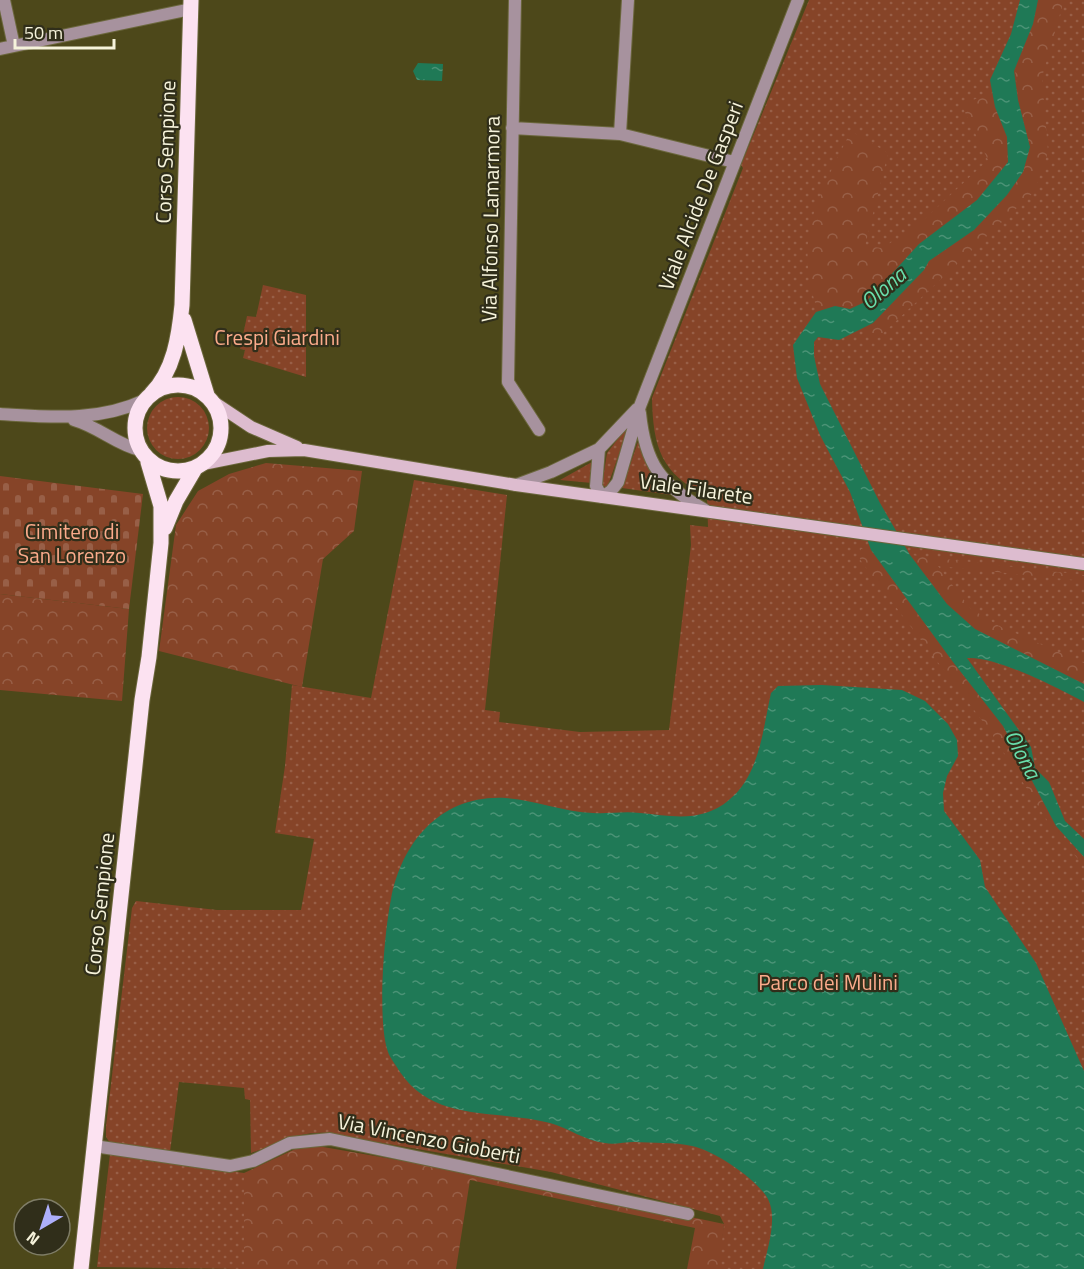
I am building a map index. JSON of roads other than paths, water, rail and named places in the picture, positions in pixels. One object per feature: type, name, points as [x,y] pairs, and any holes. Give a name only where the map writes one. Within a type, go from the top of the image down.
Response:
[{"type":"main road","name":"Corso Sempione","points":[[148,397],[160,384],[175,349],[182,305],[191,4]]},
{"type":"main road","name":"Corso Sempione","points":[[182,305],[189,342],[209,398]]},
{"type":"main road","points":[[170,385],[184,385],[209,398],[220,417],[222,431],[212,455],[200,466],[179,471],[144,456],[135,432],[136,419],[148,397],[170,385]]},
{"type":"main road","name":"Corso Sempione","points":[[81,1269],[161,543],[161,506],[144,456]]},
{"type":"main road","name":"Corso Sempione","points":[[161,543],[167,519],[200,466]]},
{"type":"street","points":[[4,0],[14,46]]},
{"type":"street","name":"Via Alfonso Lamarmora","points":[[515,0],[508,382],[539,430]]},
{"type":"street","points":[[620,134],[628,0]]},
{"type":"street","name":"Viale Alcide De Gasperi","points":[[602,497],[618,482],[640,406],[798,0]]},
{"type":"street","points":[[0,49],[191,4]]},
{"type":"street","points":[[512,128],[620,134],[734,162]]},
{"type":"street","points":[[0,414],[67,418],[125,409],[148,397]]},
{"type":"street","name":"Viale Filarete","points":[[209,398],[250,427],[304,450]]},
{"type":"street","name":"Viale Alcide De Gasperi","points":[[516,485],[599,449],[640,406]]},
{"type":"street","name":"Viale Alcide De Gasperi","points":[[640,406],[643,436],[656,469],[677,494],[705,510]]},
{"type":"street","points":[[67,418],[97,428],[144,456]]},
{"type":"street","points":[[599,449],[596,486],[602,497]]},
{"type":"street","name":"Viale Filarete","points":[[200,466],[268,451],[304,450],[516,485],[1084,564]]},
{"type":"street","name":"Via Vincenzo Gioberti","points":[[94,1146],[230,1166],[253,1161],[274,1149],[297,1141],[338,1139],[688,1214]]},
{"type":"water","name":"Olona","points":[[1020,0],[1038,0],[1033,24],[1014,71],[1018,100],[1030,147],[1023,172],[1007,195],[974,230],[929,261],[924,270],[873,323],[839,340],[818,337],[814,342],[814,356],[820,384],[880,503],[910,555],[947,604],[975,629],[1084,684],[1084,702],[1010,667],[967,658],[1031,747],[1035,768],[1049,782],[1065,821],[1084,839],[1084,857],[1056,826],[1003,726],[871,550],[850,492],[820,435],[797,378],[793,345],[816,312],[835,306],[850,309],[867,301],[919,244],[977,200],[1008,162],[1007,137],[995,107],[990,80],[1011,34]]},
{"type":"water","points":[[418,63],[443,64],[442,81],[417,80],[413,71]]},
{"type":"water","points":[[822,685],[902,690],[925,701],[948,724],[957,740],[958,756],[947,776],[943,793],[944,811],[980,860],[985,887],[1036,963],[1084,1071],[1084,1269],[763,1269],[771,1234],[771,1207],[763,1191],[755,1183],[723,1160],[692,1146],[634,1142],[605,1143],[591,1140],[550,1123],[448,1107],[430,1100],[414,1088],[400,1072],[389,1054],[385,1038],[382,999],[384,954],[391,899],[405,858],[429,825],[445,813],[463,804],[483,799],[517,799],[571,811],[593,813],[634,812],[686,816],[708,812],[729,800],[748,778],[759,750],[771,693],[778,686]]},
{"type":"park label","name":"Crespi Giardini","points":[[277,338]]},
{"type":"park label","name":"Cimitero di San Lorenzo","points":[[72,544]]},
{"type":"park label","name":"Parco dei Mulini","points":[[828,983]]}]
